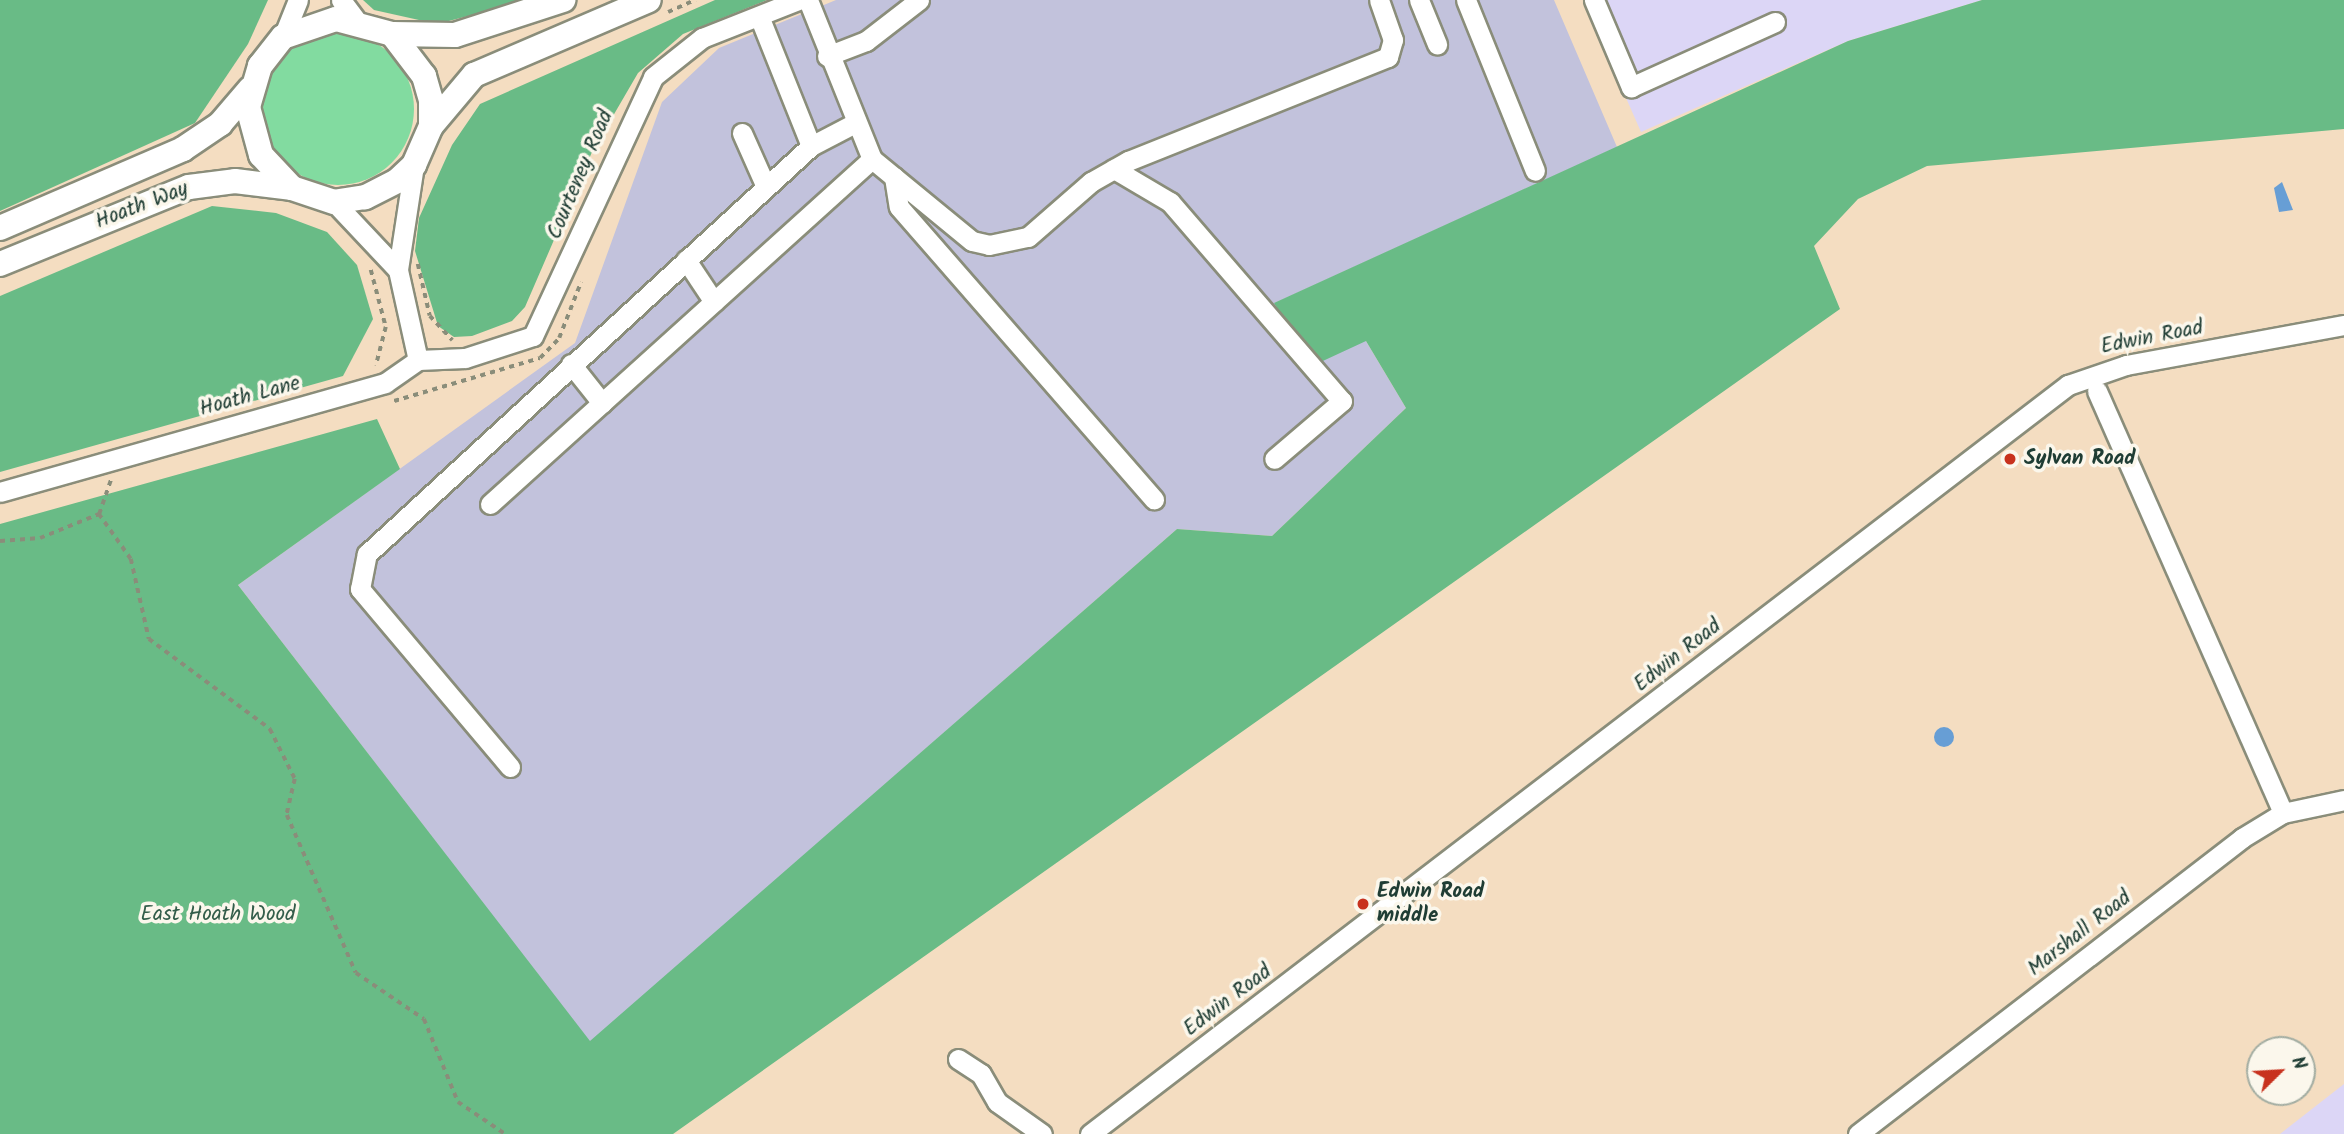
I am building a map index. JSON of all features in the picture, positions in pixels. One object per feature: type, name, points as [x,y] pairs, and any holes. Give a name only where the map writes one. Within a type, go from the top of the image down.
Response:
[{"type":"main road","points":[[563,0],[455,35],[392,34],[356,20],[317,21],[283,37],[250,89],[254,140],[274,174],[292,188],[334,202],[383,190],[414,164],[431,126],[474,75],[654,8]]},
{"type":"main road","points":[[392,34],[424,76],[431,126]]},
{"type":"main road","name":"Hoath Way","points":[[0,228],[183,149],[220,124],[250,89]]},
{"type":"main road","name":"Hoath Way","points":[[0,264],[189,187],[235,181],[292,188]]},
{"type":"street","points":[[283,37],[298,0]]},
{"type":"street","points":[[341,0],[356,20]]},
{"type":"street","name":"Courteney Road","points":[[418,360],[465,358],[533,336],[647,85],[694,42],[798,0]]},
{"type":"street","points":[[808,0],[853,124],[872,159],[972,241],[1006,244],[1028,237],[1114,169],[1388,57],[1393,40],[1378,0]]},
{"type":"street","points":[[827,56],[866,41],[919,0]]},
{"type":"street","points":[[1419,0],[1437,44]]},
{"type":"street","points":[[1466,0],[1535,171]]},
{"type":"street","points":[[1594,0],[1631,87],[1775,22]]},
{"type":"street","points":[[759,16],[811,146]]},
{"type":"street","points":[[509,767],[374,608],[360,589],[360,570],[381,539],[811,146],[853,124]]},
{"type":"street","points":[[742,133],[766,187]]},
{"type":"street","points":[[490,504],[872,159]]},
{"type":"street","points":[[414,164],[398,270],[418,360]]},
{"type":"street","points":[[1114,169],[1170,202],[1342,401],[1275,458]]},
{"type":"street","points":[[894,177],[899,207],[1154,499]]},
{"type":"street","points":[[334,202],[398,270]]},
{"type":"street","points":[[685,260],[714,302]]},
{"type":"street","name":"Edwin Road","points":[[1090,1134],[2068,385],[2126,365],[2344,326]]},
{"type":"street","name":"Hoath Lane","points":[[0,492],[384,383],[418,360]]},
{"type":"street","points":[[571,364],[602,403]]},
{"type":"street","points":[[2097,391],[2283,813]]},
{"type":"street","name":"Marshall Road","points":[[1858,1134],[2283,813],[2344,800]]},
{"type":"street","points":[[958,1059],[981,1074],[996,1102],[1042,1134]]},
{"type":"path","points":[[654,8],[695,0]]},
{"type":"path","points":[[415,251],[430,316],[451,337]]},
{"type":"path","points":[[369,262],[386,327],[374,363]]},
{"type":"path","points":[[0,541],[40,538],[99,514],[123,456]]},
{"type":"path","points":[[99,514],[131,559],[149,639],[270,729],[295,779],[287,815],[356,973],[424,1019],[458,1102],[505,1134]]},
{"type":"shaded area","points":[[836,0],[1554,0],[1617,147],[1275,303],[1366,341],[1406,408],[1272,536],[1177,529],[590,1042],[238,585],[575,343],[662,102],[719,48]]},
{"type":"shaded area","points":[[1583,0],[1982,0],[1848,41],[1641,132]]},
{"type":"shaded area","points":[[2344,1084],[2344,1134],[2280,1134],[2316,1106]]},
{"type":"green space","points":[[0,0],[268,0],[248,44],[195,123],[0,211]]},
{"type":"green space","points":[[363,0],[530,0],[437,24],[374,10]]},
{"type":"green space","points":[[715,0],[767,0],[683,34],[638,73],[592,152],[525,307],[512,321],[472,336],[454,337],[438,326],[415,251],[419,218],[452,145],[480,104]]},
{"type":"green space","name":"East Hoath Wood","points":[[1982,0],[2344,0],[2344,129],[1927,166],[1858,199],[1814,246],[1840,309],[673,1134],[0,1134],[0,524],[377,419],[400,469],[238,585],[590,1041],[1177,529],[1272,536],[1406,408],[1366,341],[1312,366],[1274,303],[1848,41]]},
{"type":"green space","points":[[338,33],[367,38],[392,55],[409,80],[414,109],[409,138],[392,163],[367,180],[338,185],[309,180],[284,163],[267,138],[262,109],[267,80],[284,55],[309,38]]},
{"type":"green space","points":[[212,206],[276,213],[327,232],[357,265],[373,319],[343,376],[0,472],[0,296]]},
{"type":"water","points":[[2282,182],[2293,210],[2279,212],[2274,188]]},
{"type":"water","points":[[1940,727],[1948,727],[1954,737],[1948,747],[1940,747],[1934,741],[1934,733]]},
{"type":"place","name":"Sylvan Road","points":[[2010,459]]},
{"type":"place","name":"Edwin Road middle","points":[[1363,904]]}]
